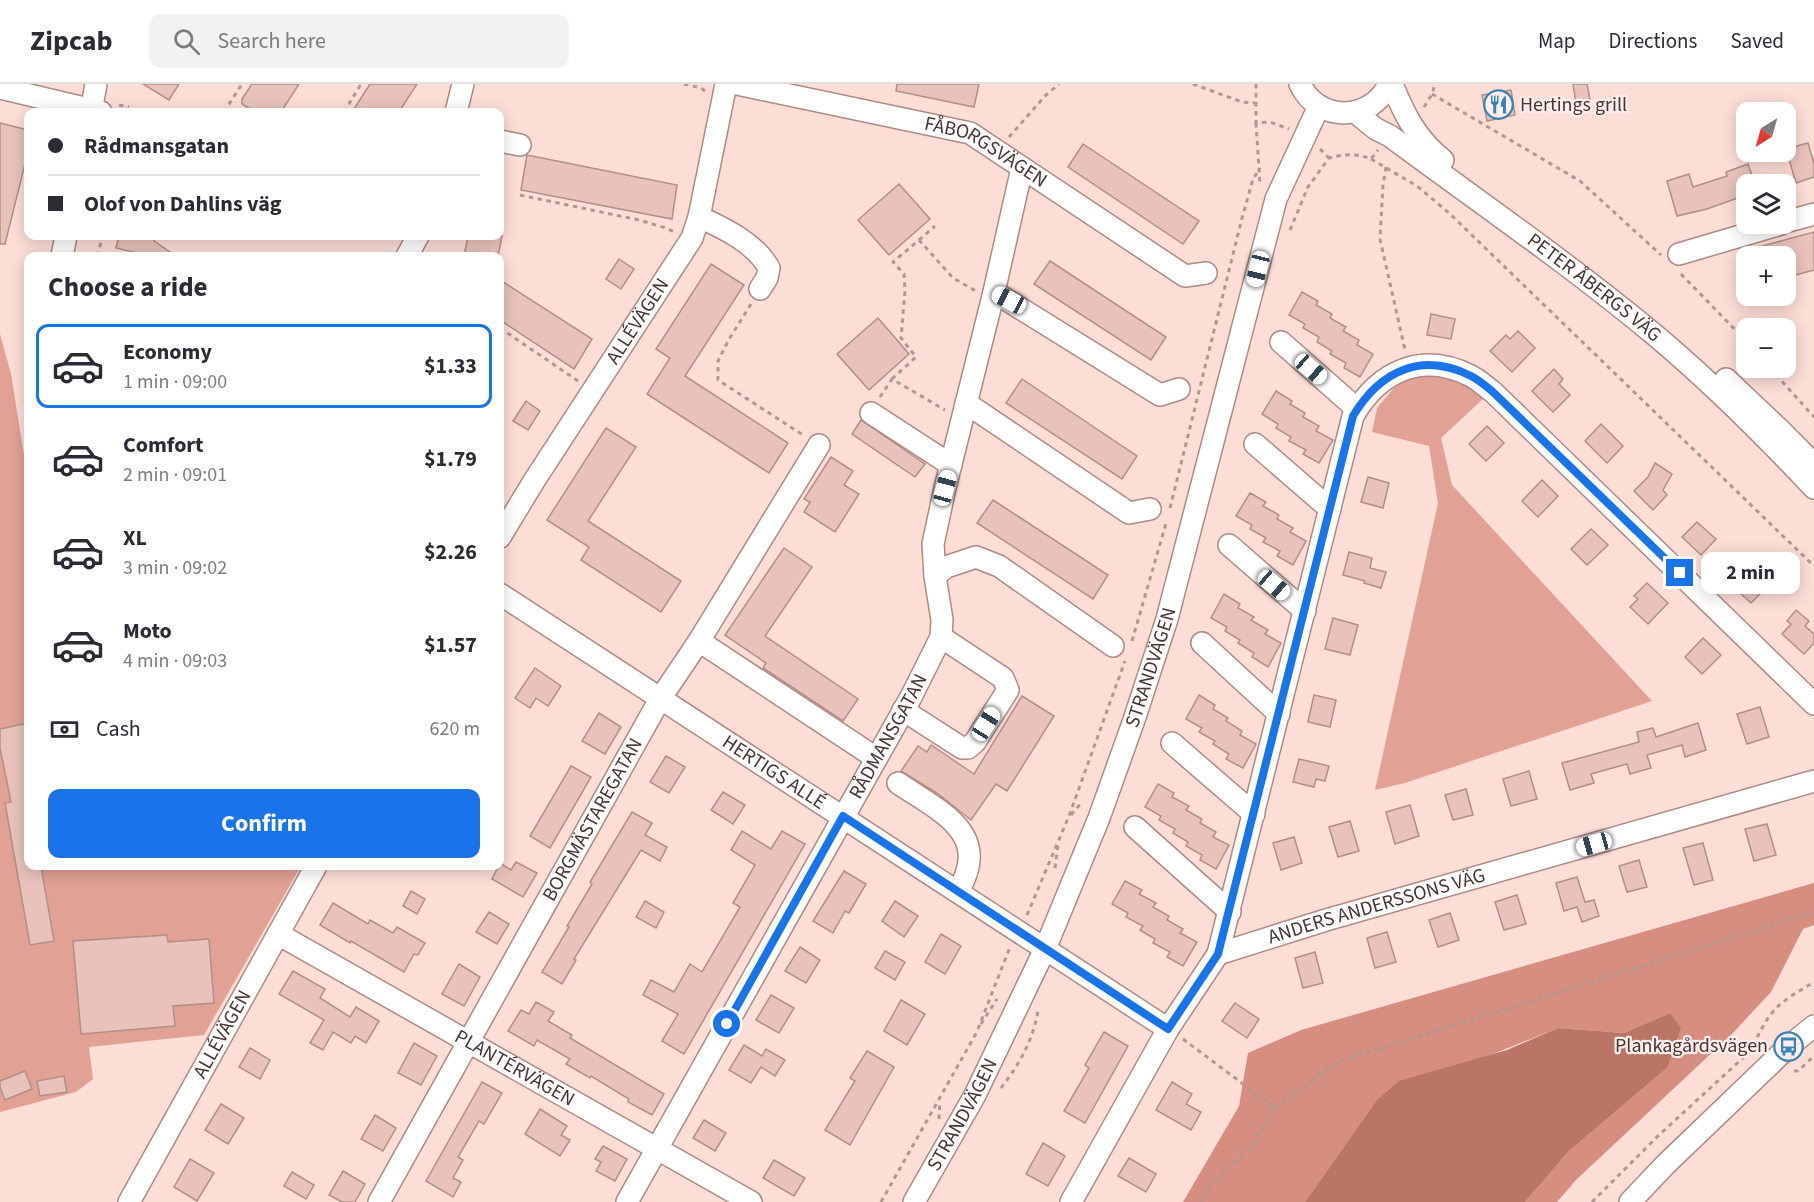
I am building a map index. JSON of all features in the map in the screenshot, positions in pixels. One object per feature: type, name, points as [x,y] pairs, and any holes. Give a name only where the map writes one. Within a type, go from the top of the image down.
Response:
[{"type":"street","points":[[94,108],[96,84]]},
{"type":"street","points":[[457,108],[463,84]]},
{"type":"street","name":"ALLÉVÄGEN","points":[[504,530],[692,238],[699,216],[726,84]]},
{"type":"street","name":"FÅBORGSVÄGEN","points":[[737,84],[970,133],[1185,276],[1206,273]]},
{"type":"street","points":[[1300,84],[1309,98],[1319,106],[1336,113],[1355,112],[1375,103],[1390,84]]},
{"type":"street","name":"PETER ÅBERGS VÄG","points":[[1390,84],[1407,120],[1431,152],[1661,324],[1749,400],[1814,464]]},
{"type":"street","points":[[0,88],[78,108]]},
{"type":"street","name":"STRANDVÄGEN","points":[[914,1202],[975,1095],[1045,949],[1099,818],[1167,619],[1276,199],[1319,106]]},
{"type":"street","name":"PETER ÅBERGS VÄG","points":[[1355,112],[1543,248],[1656,336],[1749,420],[1814,488]]},
{"type":"street","points":[[504,142],[520,145]]},
{"type":"street","name":"RÅDMANSGATAN","points":[[627,1202],[903,710],[941,637],[942,620],[933,544],[1022,168]]},
{"type":"street","points":[[1796,219],[1814,214]]},
{"type":"street","points":[[699,216],[729,232],[758,253],[769,268],[760,289]]},
{"type":"street","points":[[1674,261],[1751,234]]},
{"type":"street","points":[[993,295],[1160,395],[1179,389]]},
{"type":"street","points":[[1281,342],[1358,409]]},
{"type":"street","points":[[1071,1202],[1168,1029],[1218,954],[1353,416],[1371,390],[1388,376],[1410,367],[1433,364],[1473,376],[1493,392],[1814,704]]},
{"type":"street","points":[[964,412],[1129,513],[1150,509]]},
{"type":"street","points":[[871,413],[951,465]]},
{"type":"street","points":[[1255,444],[1330,509]]},
{"type":"street","name":"BORGMÄSTAREGATAN","points":[[379,1202],[660,699],[699,641],[819,445]]},
{"type":"street","points":[[1229,545],[1305,611]]},
{"type":"street","points":[[935,576],[946,567],[976,557],[999,566],[1123,651]]},
{"type":"street","name":"HERTIGS ALLÉ","points":[[504,597],[1168,1029]]},
{"type":"street","points":[[903,710],[962,748],[968,748],[975,742],[1008,690],[1003,678],[941,637]]},
{"type":"street","points":[[699,641],[876,758]]},
{"type":"street","points":[[1202,644],[1279,714]]},
{"type":"street","points":[[1172,743],[1254,814]]},
{"type":"street","name":"ANDERS ANDERSSONS VÄG","points":[[1218,954],[1326,920],[1814,781]]},
{"type":"street","points":[[898,783],[948,817],[967,840],[968,864],[966,875],[958,891]]},
{"type":"street","points":[[1135,827],[1230,912]]},
{"type":"street","name":"ALLÉVÄGEN","points":[[129,1202],[313,870]]},
{"type":"street","name":"PLANTÉRVÄGEN","points":[[278,934],[751,1202]]},
{"type":"street","points":[[1630,1202],[1681,1149],[1814,1026]]},
{"type":"path","points":[[227,108],[242,84]]},
{"type":"path","points":[[346,108],[361,84]]},
{"type":"path","points":[[997,150],[1046,95],[1059,84]]},
{"type":"path","points":[[1193,84],[1242,102],[1255,103]]},
{"type":"path","points":[[1059,843],[1103,725],[1123,651],[1165,530],[1240,222],[1253,179],[1260,168],[1255,103],[1256,84]]},
{"type":"path","points":[[1432,94],[1580,181],[1674,261],[1736,330]]},
{"type":"path","points":[[1256,123],[1270,122],[1286,127],[1304,137]]},
{"type":"path","points":[[1371,159],[1417,186],[1449,213],[1814,566]]},
{"type":"path","points":[[1386,167],[1380,239],[1410,367]]},
{"type":"path","points":[[520,195],[639,220],[666,228],[680,236]]},
{"type":"path","points":[[871,413],[892,379],[916,357],[901,338],[904,274],[893,262],[935,226]]},
{"type":"path","points":[[919,240],[953,278],[993,295]]},
{"type":"path","points":[[760,289],[718,361],[718,380],[819,445]]},
{"type":"path","points":[[504,331],[582,384]]},
{"type":"path","points":[[1779,378],[1814,417]]},
{"type":"path","points":[[892,379],[964,412]]},
{"type":"path","points":[[1202,1202],[1209,1187],[1254,1143],[1275,1108],[1338,1062],[1814,912]]},
{"type":"path","points":[[1592,1202],[1659,1135],[1744,1057],[1754,1046],[1770,1015],[1779,1004],[1814,982]]},
{"type":"path","points":[[881,1202],[978,1029]]},
{"type":"path","points":[[1168,1029],[1275,1108]]},
{"type":"path","points":[[1794,1071],[1798,1071],[1814,1056]]},
{"type":"shaded area","points":[[0,334],[11,374],[24,455],[24,870],[299,870],[204,1035],[89,1047],[93,1079],[76,1092],[0,1112]]},
{"type":"shaded area","points":[[1434,374],[1465,382],[1485,397],[1441,438],[1452,485],[1652,701],[1405,783],[1375,790],[1438,503],[1429,446],[1372,432],[1377,408],[1400,381]]},
{"type":"shaded area","points":[[1814,883],[1814,925],[1803,929],[1771,992],[1732,1034],[1576,1180],[1557,1202],[1525,1202],[1569,1151],[1667,1068],[1670,1013],[1624,1033],[1558,1028],[1376,1101],[1305,1202],[1183,1202],[1239,1106],[1248,1053],[1301,1030]]},
{"type":"shaded area","points":[[1670,1013],[1681,1028],[1667,1068],[1569,1151],[1525,1202],[1305,1202],[1376,1101],[1399,1081],[1507,1050],[1558,1028],[1624,1033]]},
{"type":"building","points":[[143,84],[179,84],[169,100]]},
{"type":"building","points":[[252,84],[299,84],[284,108],[248,108],[242,104],[242,99]]},
{"type":"building","points":[[370,84],[417,84],[402,108],[355,108]]},
{"type":"building","points":[[897,84],[979,84],[974,107],[896,91]]},
{"type":"building","points":[[1573,84],[1587,84],[1590,100],[1576,103]]},
{"type":"building","name":"Hertings grill","points":[[1511,90],[1515,115],[1487,121],[1482,95]]},
{"type":"building","points":[[0,123],[24,129],[24,168],[5,244],[0,244]]},
{"type":"building","points":[[1808,143],[1814,164],[1814,177],[1796,183],[1796,174],[1793,174],[1790,162],[1796,162],[1796,146]]},
{"type":"building","points":[[1083,144],[1199,221],[1183,244],[1068,167]]},
{"type":"building","points":[[527,155],[677,185],[672,219],[521,190]]},
{"type":"building","points":[[1748,164],[1752,174],[1736,174],[1736,199],[1677,216],[1667,181],[1689,174],[1693,187],[1727,176],[1726,172]]},
{"type":"building","points":[[899,184],[930,219],[889,255],[858,220]]},
{"type":"building","points":[[1814,232],[1814,270],[1796,275],[1796,246],[1762,246]]},
{"type":"building","points":[[118,240],[154,240],[170,252],[133,252],[116,248]]},
{"type":"building","points":[[467,240],[501,240],[499,252],[465,252]]},
{"type":"building","points":[[619,259],[634,269],[621,289],[606,279]]},
{"type":"building","points":[[1050,261],[1166,337],[1151,360],[1034,284]]},
{"type":"building","points":[[711,264],[744,285],[685,376],[788,443],[769,473],[647,394],[670,358],[656,349]]},
{"type":"building","points":[[504,283],[592,339],[574,369],[504,323]]},
{"type":"building","points":[[1302,292],[1318,301],[1316,305],[1332,314],[1330,318],[1346,327],[1343,331],[1359,340],[1357,345],[1373,354],[1360,377],[1344,368],[1346,363],[1330,354],[1332,351],[1317,342],[1319,337],[1303,328],[1305,324],[1289,315]]},
{"type":"building","points":[[1431,314],[1455,319],[1451,339],[1427,335]]},
{"type":"building","points":[[878,318],[909,354],[869,390],[837,354]]},
{"type":"building","points":[[1518,331],[1535,348],[1512,372],[1490,351],[1506,335],[1510,339]]},
{"type":"building","points":[[1554,369],[1563,379],[1559,384],[1570,395],[1553,412],[1532,391]]},
{"type":"building","points":[[1022,379],[1137,456],[1122,479],[1006,403]]},
{"type":"building","points":[[1276,391],[1292,401],[1290,404],[1305,413],[1303,417],[1319,426],[1316,431],[1333,440],[1319,463],[1303,454],[1306,450],[1289,441],[1291,437],[1276,428],[1278,424],[1262,414]]},
{"type":"building","points":[[526,401],[540,411],[528,430],[513,421]]},
{"type":"building","points":[[861,420],[925,464],[915,477],[852,434]]},
{"type":"building","points":[[1601,424],[1623,446],[1607,463],[1585,441]]},
{"type":"building","points":[[1487,426],[1504,443],[1486,461],[1469,444]]},
{"type":"building","points":[[606,428],[636,447],[588,521],[681,581],[661,612],[581,560],[589,547],[547,520]]},
{"type":"building","points":[[831,457],[853,471],[844,485],[859,494],[835,532],[804,512],[810,502],[804,499]]},
{"type":"building","points":[[1655,463],[1672,474],[1663,490],[1667,495],[1653,510],[1634,491],[1648,477]]},
{"type":"building","points":[[1368,477],[1389,483],[1383,508],[1361,502]]},
{"type":"building","points":[[1542,480],[1558,496],[1538,517],[1522,501]]},
{"type":"building","points":[[1250,493],[1266,502],[1263,506],[1279,515],[1277,519],[1293,528],[1290,532],[1306,541],[1293,565],[1277,556],[1280,551],[1263,542],[1266,538],[1250,529],[1252,525],[1236,516]]},
{"type":"building","points":[[993,500],[1108,575],[1093,599],[977,523]]},
{"type":"building","points":[[1697,522],[1716,539],[1701,555],[1682,537]]},
{"type":"building","points":[[1591,529],[1608,545],[1587,565],[1571,549]]},
{"type":"building","points":[[784,548],[812,567],[765,636],[858,699],[843,721],[763,668],[766,663],[725,635]]},
{"type":"building","points":[[1349,552],[1372,558],[1370,568],[1386,572],[1381,588],[1343,575]]},
{"type":"building","points":[[1739,562],[1766,588],[1751,603],[1724,578]]},
{"type":"building","points":[[1647,583],[1668,603],[1648,624],[1630,607],[1638,599],[1634,596]]},
{"type":"building","points":[[1224,594],[1240,604],[1238,608],[1254,617],[1251,620],[1268,630],[1265,634],[1281,643],[1268,667],[1252,657],[1254,653],[1238,643],[1240,640],[1225,631],[1227,627],[1211,618]]},
{"type":"building","points":[[1796,610],[1809,621],[1805,626],[1814,634],[1814,643],[1804,654],[1782,634],[1791,624],[1787,621]]},
{"type":"building","points":[[1333,618],[1358,625],[1350,655],[1325,649]]},
{"type":"building","points":[[1703,638],[1721,655],[1702,674],[1685,657]]},
{"type":"building","points":[[535,668],[561,686],[548,706],[536,698],[530,708],[515,698]]},
{"type":"building","points":[[1199,695],[1215,705],[1213,709],[1228,718],[1226,721],[1242,731],[1240,735],[1256,744],[1243,768],[1226,759],[1229,754],[1213,744],[1215,741],[1199,732],[1202,728],[1186,719]]},
{"type":"building","points":[[1314,695],[1336,700],[1330,727],[1308,722]]},
{"type":"building","points":[[1022,696],[1054,716],[1007,791],[996,784],[971,820],[937,793],[901,771],[918,746],[927,752],[931,745],[974,774]]},
{"type":"building","points":[[1760,707],[1769,737],[1747,744],[1737,714]]},
{"type":"building","points":[[599,713],[621,727],[605,754],[582,741]]},
{"type":"building","points":[[1698,723],[1706,750],[1685,757],[1682,745],[1647,755],[1651,768],[1630,774],[1627,764],[1591,774],[1594,783],[1570,790],[1562,763],[1639,742],[1637,732],[1653,728],[1656,737]]},
{"type":"building","points":[[24,724],[24,870],[42,870],[54,941],[30,945],[5,803],[11,802],[0,748],[0,729]]},
{"type":"building","points":[[666,756],[685,767],[669,793],[650,782]]},
{"type":"building","points":[[1299,759],[1329,766],[1325,781],[1316,779],[1314,787],[1293,782]]},
{"type":"building","points":[[571,766],[591,777],[550,848],[530,836]]},
{"type":"building","points":[[1529,771],[1537,799],[1511,806],[1503,779]]},
{"type":"building","points":[[1158,784],[1174,793],[1172,797],[1189,806],[1186,810],[1202,819],[1200,823],[1216,832],[1213,837],[1229,845],[1216,869],[1200,860],[1202,855],[1186,846],[1188,842],[1173,833],[1175,829],[1159,820],[1161,816],[1145,807]]},
{"type":"building","points":[[1466,789],[1473,815],[1453,820],[1445,795]]},
{"type":"building","points":[[723,792],[745,805],[733,824],[711,810]]},
{"type":"building","points":[[1410,805],[1419,836],[1395,844],[1386,812]]},
{"type":"building","points":[[632,812],[652,823],[645,835],[667,847],[660,861],[641,850],[574,959],[576,960],[562,984],[542,972],[592,884],[590,882]]},
{"type":"building","points":[[1350,821],[1359,851],[1338,857],[1329,827]]},
{"type":"building","points":[[1767,824],[1776,855],[1754,861],[1745,829]]},
{"type":"building","points":[[742,831],[771,849],[782,831],[805,844],[684,1054],[662,1041],[678,1014],[643,995],[651,980],[674,992],[690,964],[702,972],[740,907],[733,903],[755,865],[731,850]]},
{"type":"building","points":[[1294,837],[1302,863],[1281,870],[1273,843]]},
{"type":"building","points":[[1703,843],[1713,880],[1694,885],[1683,848]]},
{"type":"building","points":[[1639,860],[1647,887],[1627,892],[1619,866]]},
{"type":"building","points":[[516,862],[537,873],[523,897],[492,879],[496,870],[504,870],[504,866],[511,870]]},
{"type":"building","points":[[844,871],[866,884],[849,913],[845,911],[833,933],[813,921]]},
{"type":"building","points":[[1577,877],[1585,902],[1594,900],[1599,916],[1582,922],[1577,907],[1564,911],[1556,883]]},
{"type":"building","points":[[1125,881],[1142,890],[1139,894],[1156,903],[1153,907],[1169,916],[1167,920],[1183,929],[1180,933],[1197,942],[1183,966],[1167,957],[1170,952],[1153,943],[1155,939],[1140,930],[1143,926],[1126,917],[1128,913],[1112,904]]},
{"type":"building","points":[[411,891],[425,899],[417,914],[403,906]]},
{"type":"building","points":[[1517,895],[1526,924],[1504,930],[1495,902]]},
{"type":"building","points":[[645,901],[664,912],[656,928],[636,917]]},
{"type":"building","points":[[895,901],[918,916],[904,937],[882,921]]},
{"type":"building","points":[[333,903],[368,924],[370,920],[393,933],[397,927],[425,943],[418,955],[414,954],[404,972],[320,925]]},
{"type":"building","points":[[489,912],[509,924],[497,944],[476,932]]},
{"type":"building","points":[[1450,913],[1459,940],[1438,947],[1429,920]]},
{"type":"building","points":[[1387,932],[1396,962],[1375,968],[1367,938]]},
{"type":"building","points":[[941,934],[961,946],[945,974],[925,962]]},
{"type":"building","points":[[167,935],[168,942],[209,939],[214,1003],[173,1006],[175,1026],[81,1034],[73,941]]},
{"type":"building","points":[[800,947],[820,960],[806,983],[785,971]]},
{"type":"building","points":[[885,951],[905,962],[895,980],[875,968]]},
{"type":"building","points":[[1315,952],[1323,983],[1303,988],[1295,958]]},
{"type":"building","points":[[459,964],[480,977],[464,1006],[442,994]]},
{"type":"building","points":[[293,971],[325,989],[320,998],[350,1017],[356,1007],[379,1021],[366,1043],[355,1036],[351,1043],[333,1032],[323,1050],[310,1043],[324,1020],[279,994]]},
{"type":"building","points":[[771,995],[794,1008],[779,1033],[756,1020]]},
{"type":"building","points":[[901,1000],[925,1014],[907,1045],[884,1031]]},
{"type":"building","points":[[536,1002],[554,1012],[548,1021],[572,1035],[570,1038],[664,1094],[652,1115],[628,1102],[629,1099],[591,1076],[590,1078],[566,1064],[570,1059],[537,1040],[534,1046],[508,1031],[521,1010],[529,1014]]},
{"type":"building","points":[[1235,1003],[1259,1019],[1247,1038],[1222,1021]]},
{"type":"building","points":[[1104,1032],[1128,1046],[1085,1123],[1064,1111],[1089,1068],[1085,1065]]},
{"type":"building","points":[[414,1043],[437,1056],[421,1085],[398,1073]]},
{"type":"building","points":[[744,1045],[762,1056],[766,1049],[785,1060],[775,1076],[761,1067],[751,1083],[729,1070]]},
{"type":"building","points":[[250,1048],[270,1060],[260,1079],[239,1067]]},
{"type":"building","points":[[867,1051],[894,1067],[850,1145],[825,1130],[855,1081],[850,1078]]},
{"type":"building","points":[[25,1071],[32,1089],[5,1100],[0,1081]]},
{"type":"building","points":[[64,1076],[67,1092],[40,1096],[37,1081]]},
{"type":"building","points":[[482,1082],[502,1093],[484,1124],[479,1121],[458,1157],[463,1160],[453,1178],[461,1182],[453,1197],[426,1181]]},
{"type":"building","points":[[1172,1082],[1192,1094],[1186,1104],[1201,1112],[1191,1130],[1156,1110]]},
{"type":"building","points":[[221,1104],[244,1118],[228,1144],[205,1130]]},
{"type":"building","points":[[540,1109],[567,1126],[561,1135],[570,1140],[560,1156],[525,1134]]},
{"type":"building","points":[[375,1115],[396,1128],[383,1151],[361,1139]]},
{"type":"building","points":[[704,1120],[726,1133],[715,1151],[693,1138]]},
{"type":"building","points":[[1043,1143],[1065,1156],[1048,1186],[1026,1174]]},
{"type":"building","points":[[603,1146],[627,1159],[615,1181],[596,1171],[601,1162],[595,1159]]},
{"type":"building","points":[[1129,1158],[1156,1174],[1146,1192],[1118,1176]]},
{"type":"building","points":[[190,1159],[214,1173],[197,1201],[174,1187]]},
{"type":"building","points":[[774,1160],[805,1178],[794,1196],[763,1178]]},
{"type":"building","points":[[343,1171],[365,1184],[355,1202],[342,1202],[329,1195]]},
{"type":"building","points":[[292,1172],[314,1185],[306,1199],[284,1186]]},
{"type":"place","name":"Hertings grill","points":[[1499,105]]},
{"type":"place","name":"Plankagårdsvägen","points":[[1789,1046]]},
{"type":"route","points":[[727,1024],[843,816],[1168,1029],[1218,954],[1353,416],[1371,390],[1388,376],[1410,367],[1433,364],[1473,376],[1493,392],[1680,573]]}]
